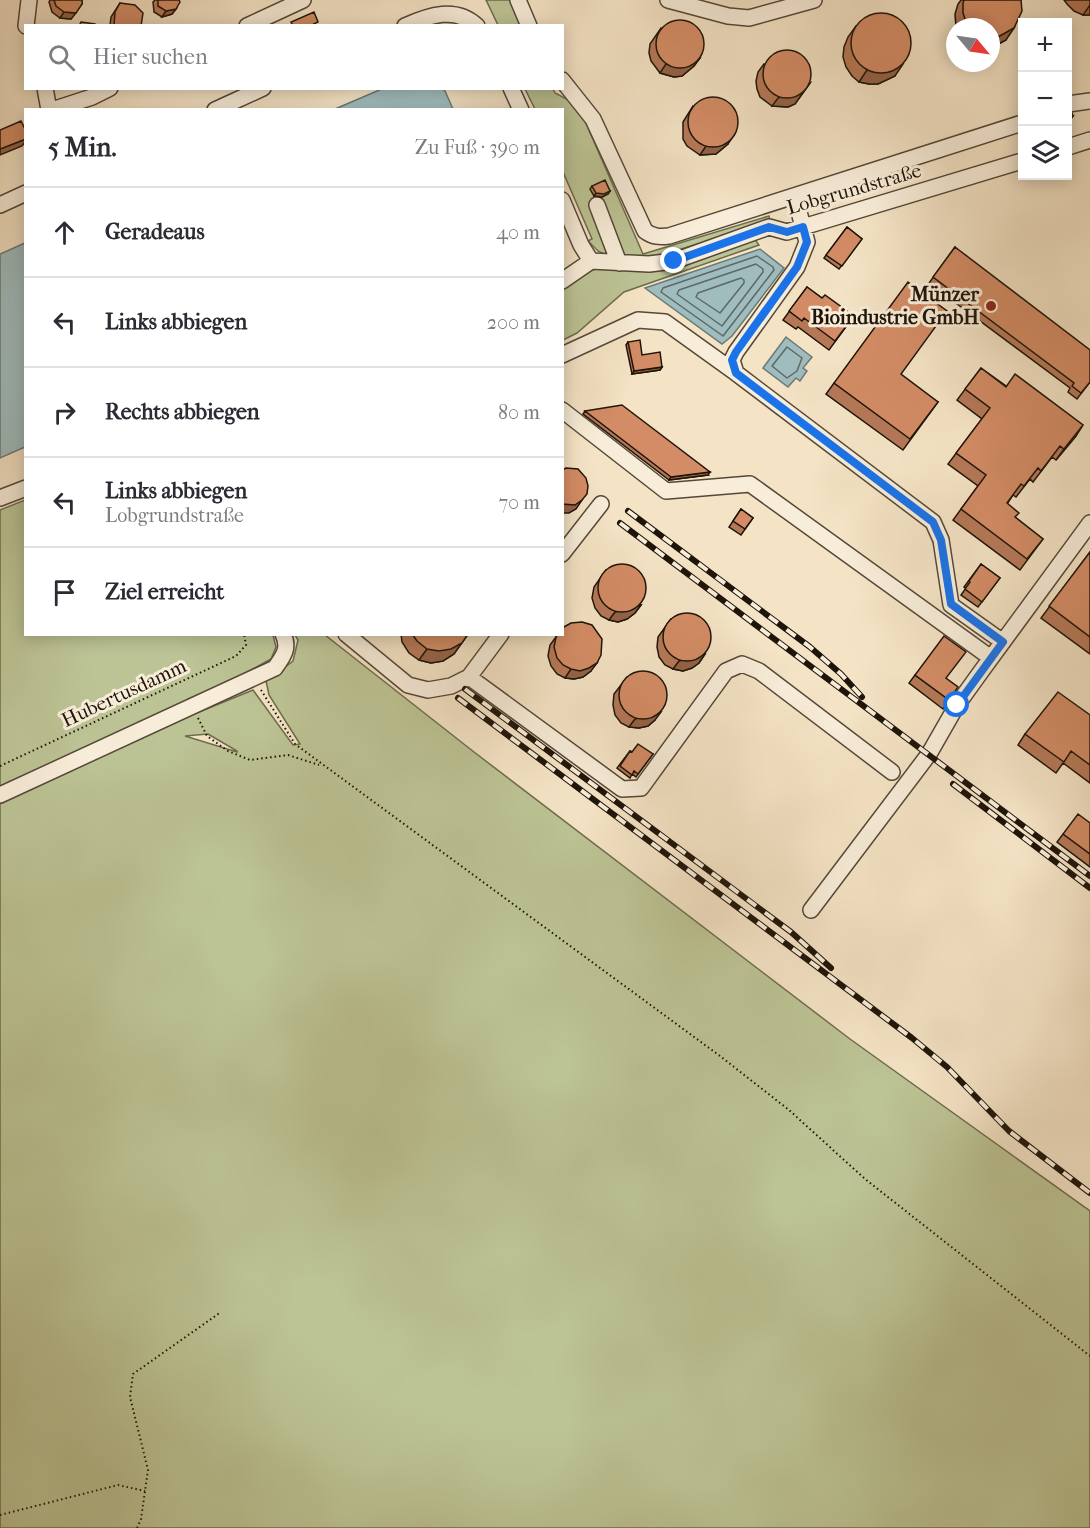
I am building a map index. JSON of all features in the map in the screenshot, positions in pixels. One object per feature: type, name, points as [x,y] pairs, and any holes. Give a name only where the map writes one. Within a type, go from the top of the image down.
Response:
[{"type":"lane","points":[[26,24],[29,0]]},
{"type":"lane","points":[[251,24],[303,0]]},
{"type":"lane","points":[[518,0],[528,24]]},
{"type":"lane","points":[[668,0],[728,16],[749,18],[814,0]]},
{"type":"lane","points":[[409,24],[444,13],[469,18],[475,24]]},
{"type":"lane","points":[[564,83],[593,119],[645,231],[658,237],[669,236],[795,197],[1018,125]]},
{"type":"lane","points":[[46,90],[50,108]]},
{"type":"lane","points":[[57,108],[106,90]]},
{"type":"lane","points":[[219,108],[258,90]]},
{"type":"lane","points":[[512,90],[520,108]]},
{"type":"lane","points":[[1072,103],[1090,101]]},
{"type":"lane","points":[[1072,146],[1090,140]]},
{"type":"lane","name":"Lobgrundstraße","points":[[591,261],[649,264],[674,261],[769,227],[787,232],[1018,162]]},
{"type":"lane","points":[[0,205],[24,194]]},
{"type":"lane","points":[[736,373],[732,360],[736,352],[797,267],[807,242],[795,197]]},
{"type":"lane","points":[[564,205],[591,261],[564,280]]},
{"type":"lane","points":[[597,205],[619,263]]},
{"type":"lane","points":[[564,354],[638,320],[665,322],[933,522],[941,540],[951,604],[1003,642]]},
{"type":"lane","points":[[564,412],[666,491],[750,484],[991,658]]},
{"type":"lane","points":[[0,498],[24,489]]},
{"type":"lane","points":[[564,551],[601,504]]},
{"type":"lane","points":[[811,910],[928,754],[957,705],[1090,523]]},
{"type":"lane","points":[[0,795],[275,668],[285,654],[284,636]]},
{"type":"lane","points":[[348,636],[408,685],[428,690],[451,686],[469,676],[499,636]]},
{"type":"lane","points":[[469,676],[622,789],[642,788],[726,671],[742,664],[759,671],[892,772]]},
{"type":"path","name":"Hubertusdamm","points":[[0,766],[236,656],[246,645],[244,636]]},
{"type":"path","points":[[258,676],[260,689],[295,744],[720,1056],[789,1110],[865,1179],[1090,1356]]},
{"type":"path","points":[[191,706],[207,736],[228,751],[250,760],[288,755],[322,765]]},
{"type":"path","points":[[137,1528],[141,1520],[148,1470],[130,1397],[133,1374],[221,1312]]},
{"type":"path","points":[[0,1515],[118,1485],[145,1491]]},
{"type":"green space","points":[[486,0],[512,0],[524,24],[498,24]]},
{"type":"green space","points":[[526,90],[554,90],[578,105],[643,254],[769,216],[770,221],[650,259],[608,256],[598,251],[588,241],[592,239],[564,174],[564,108],[534,108]]},
{"type":"green space","points":[[754,238],[759,245],[624,292],[577,333],[564,340],[564,286],[578,275],[599,268]]},
{"type":"green space","points":[[24,500],[24,636],[273,636],[276,647],[271,659],[229,682],[188,699],[199,712],[253,690],[293,745],[300,744],[269,695],[266,681],[293,661],[298,640],[296,636],[326,636],[474,752],[850,1039],[1090,1211],[1090,1528],[0,1528],[0,510]],"holes":[[[208,734],[237,752],[185,736]]]},
{"type":"water","points":[[379,90],[444,90],[453,108],[337,108]]},
{"type":"water","points":[[24,243],[24,447],[0,458],[0,254]]},
{"type":"water","points":[[760,249],[784,268],[732,336],[722,344],[645,288]]},
{"type":"water","points":[[786,337],[812,357],[803,368],[807,371],[800,381],[796,378],[788,387],[763,368]]},
{"type":"building","points":[[54,0],[82,0],[82,4],[76,13],[64,12],[56,6]]},
{"type":"building","points":[[158,0],[179,0],[180,2],[176,9],[166,11],[158,6]]},
{"type":"building","points":[[964,0],[1021,0],[1022,11],[1014,28],[1000,36],[1000,18],[965,18]]},
{"type":"building","points":[[120,3],[135,5],[143,13],[141,24],[114,24],[115,12]]},
{"type":"building","points":[[314,12],[318,22],[292,24],[291,22]]},
{"type":"building","points":[[881,13],[898,18],[906,26],[911,43],[906,60],[898,68],[881,73],[864,68],[856,60],[851,43],[856,26],[864,18]]},
{"type":"building","points":[[675,20],[685,20],[697,27],[704,39],[704,49],[697,61],[685,68],[675,68],[660,57],[656,49],[656,39],[667,24]]},
{"type":"building","points":[[782,50],[792,50],[804,57],[811,69],[811,79],[804,91],[792,98],[782,98],[767,87],[763,79],[763,69],[774,54]]},
{"type":"building","points":[[713,97],[727,101],[734,108],[738,122],[734,136],[727,143],[713,147],[699,143],[692,136],[688,122],[692,108],[699,101]]},
{"type":"building","points":[[21,121],[24,127],[24,140],[0,149],[0,130]]},
{"type":"building","points":[[605,180],[610,191],[604,194],[596,193],[592,186]]},
{"type":"building","points":[[847,227],[862,239],[842,266],[826,255]]},
{"type":"building","name":"Münzer Bioindustrie GmbH","points":[[955,247],[1090,350],[1090,382],[1081,393],[1072,386],[1074,383],[933,277]]},
{"type":"building","points":[[908,282],[947,311],[901,374],[938,402],[910,439],[834,383]]},
{"type":"building","points":[[807,287],[822,298],[825,295],[854,316],[835,341],[804,318],[802,321],[789,311]]},
{"type":"building","points":[[640,340],[642,355],[660,352],[662,367],[634,371],[628,342]]},
{"type":"building","points":[[981,368],[1006,387],[1015,374],[1083,425],[1064,449],[1060,446],[1041,471],[1038,468],[1024,486],[1021,484],[1007,503],[1019,513],[1015,517],[1043,539],[1027,559],[961,509],[986,475],[956,453],[990,408],[965,389]]},
{"type":"building","points":[[622,405],[710,472],[671,477],[585,411]]},
{"type":"building","points":[[564,469],[578,469],[586,478],[587,494],[575,505],[564,504]]},
{"type":"building","points":[[741,509],[753,518],[745,529],[733,521]]},
{"type":"building","points":[[1090,552],[1090,637],[1049,606]]},
{"type":"building","points":[[617,564],[627,564],[639,571],[646,583],[646,593],[639,605],[627,612],[617,612],[602,601],[598,593],[598,583],[609,568]]},
{"type":"building","points":[[981,564],[1000,578],[982,602],[965,589]]},
{"type":"building","points":[[682,613],[692,613],[704,620],[711,632],[711,642],[704,654],[692,661],[682,661],[667,650],[663,642],[663,632],[674,617]]},
{"type":"building","points":[[582,622],[592,625],[602,639],[601,655],[597,663],[580,671],[563,665],[557,658],[554,647],[557,636],[564,636],[564,627],[571,623]]},
{"type":"building","points":[[413,636],[467,636],[462,643],[451,649],[439,651],[427,649]]},
{"type":"building","points":[[944,636],[966,652],[946,678],[958,687],[949,700],[915,675]]},
{"type":"building","points":[[638,671],[648,671],[660,678],[667,690],[667,700],[660,712],[648,719],[638,719],[623,708],[619,700],[619,690],[630,675]]},
{"type":"building","points":[[1058,692],[1090,715],[1090,765],[1071,751],[1064,762],[1025,734]]},
{"type":"building","points":[[638,744],[653,754],[638,774],[634,771],[632,775],[620,766]]},
{"type":"building","points":[[1078,814],[1090,823],[1090,854],[1063,834]]},
{"type":"railway","points":[[628,511],[810,647],[841,674],[862,697]]},
{"type":"railway","points":[[620,523],[1090,876]]},
{"type":"railway","points":[[465,689],[791,932],[831,968]]},
{"type":"railway","points":[[458,698],[912,1038],[947,1067],[1009,1131],[1090,1193]]},
{"type":"railway","points":[[953,784],[1090,888]]},
{"type":"place","name":"Münzer Bioindustrie GmbH","points":[[991,306]]},
{"type":"route","points":[[674,261],[769,227],[787,232],[803,227],[807,242],[797,267],[736,352],[732,360],[736,373],[933,522],[941,540],[951,604],[1003,642],[957,705]]}]
